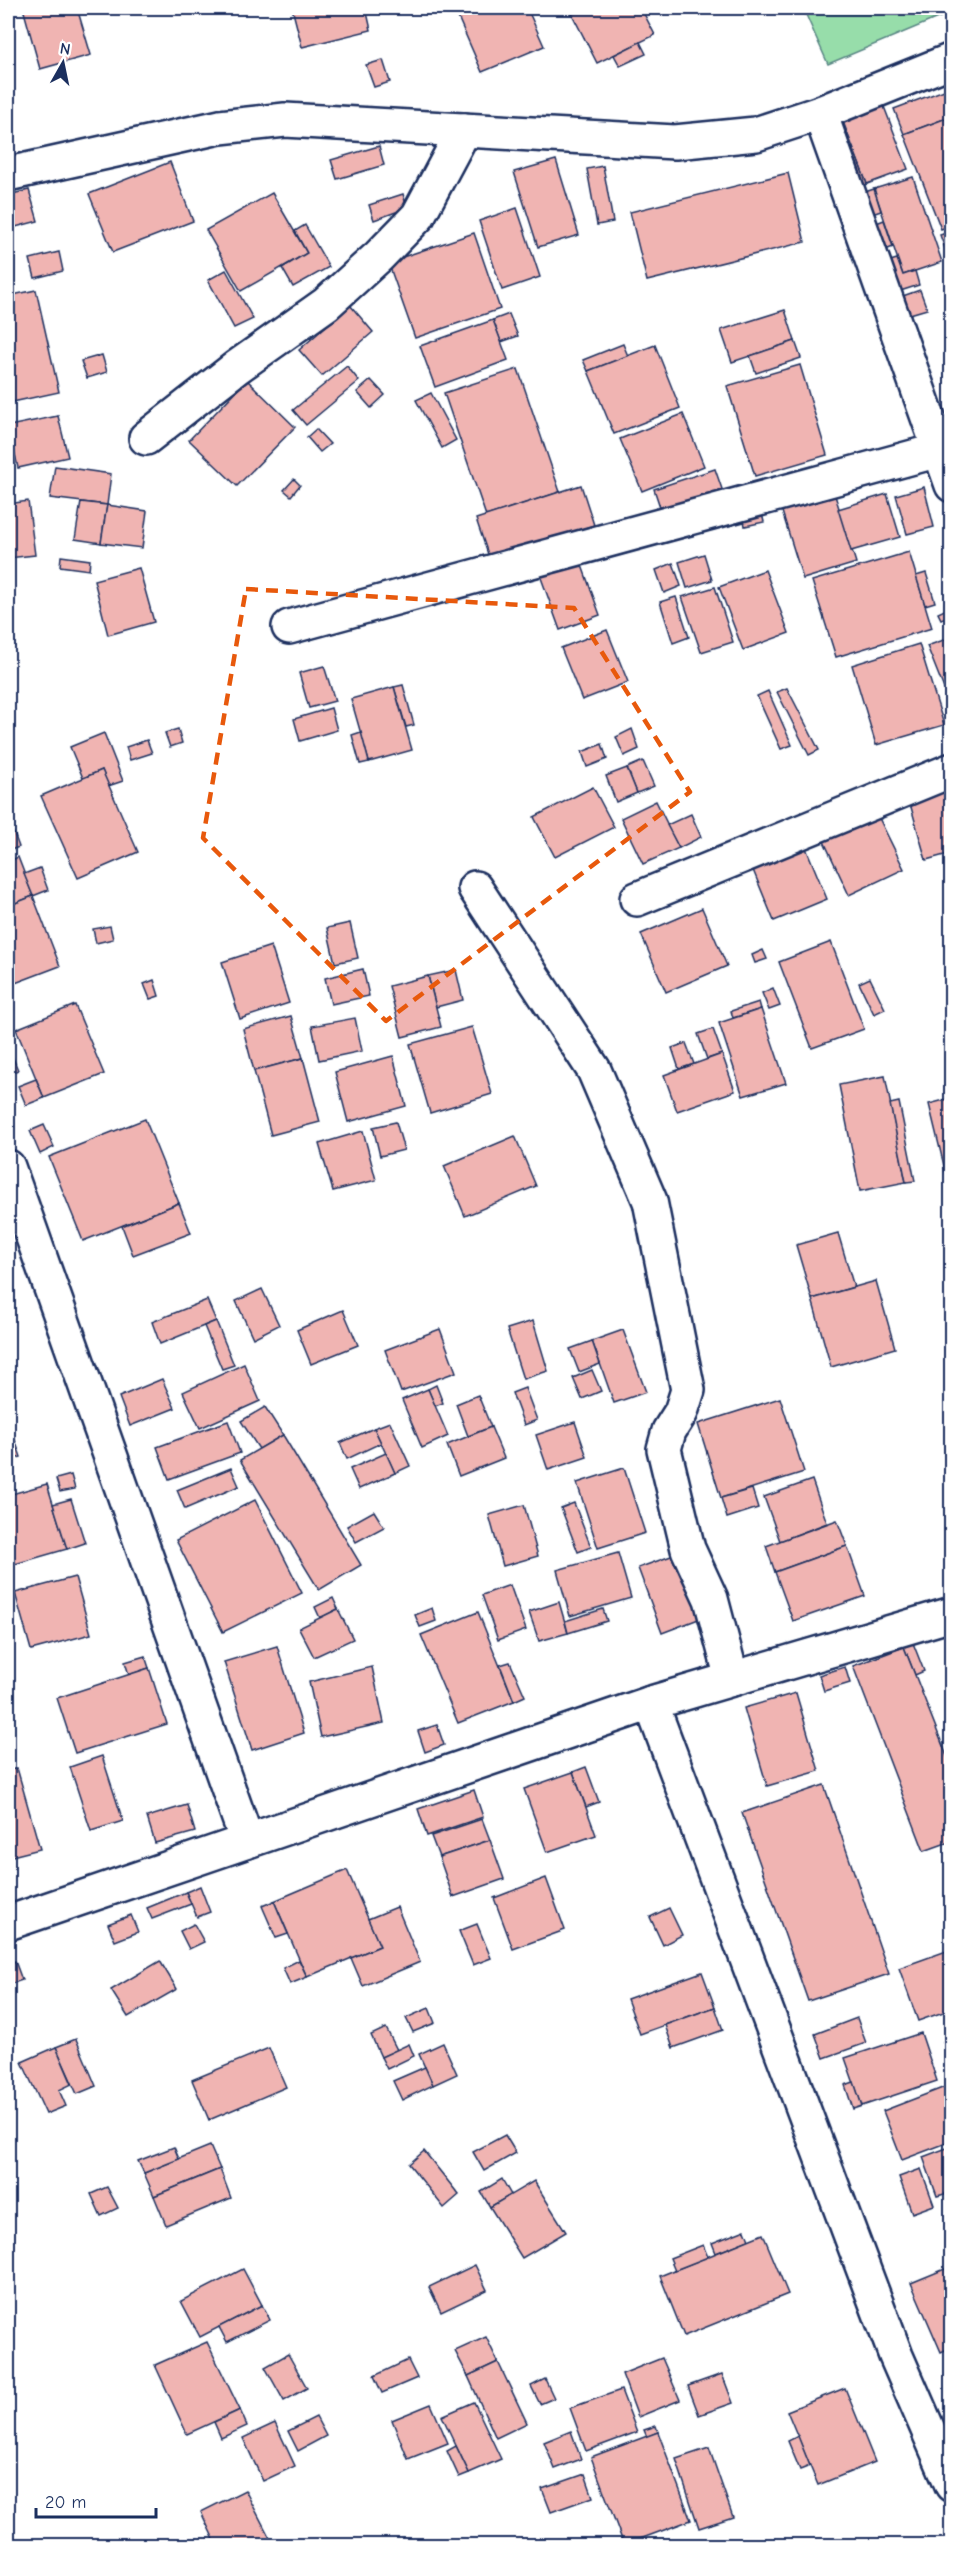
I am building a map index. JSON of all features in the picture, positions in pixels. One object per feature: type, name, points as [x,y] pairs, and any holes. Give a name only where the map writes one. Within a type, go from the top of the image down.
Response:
[{"type":"street","points":[[8,174],[220,127],[285,120],[675,142],[756,134],[820,113],[951,60]]},
{"type":"street","points":[[820,113],[951,485]]},
{"type":"street","points":[[146,438],[237,367],[326,304],[379,256],[418,216],[464,130]]},
{"type":"street","points":[[290,627],[939,450]]},
{"type":"street","points":[[637,899],[951,770]]},
{"type":"street","points":[[475,888],[594,1070],[650,1201],[688,1390],[681,1412],[669,1431],[664,1449],[688,1549],[711,1599],[732,1679]]},
{"type":"street","points":[[8,1167],[247,1840]]},
{"type":"street","points":[[8,1923],[651,1703],[951,1614]]},
{"type":"street","points":[[651,1703],[896,2356],[951,2485]]},
{"type":"highlighted area","points":[[246,589],[574,608],[690,792],[386,1021],[203,838]]},
{"type":"green space","points":[[803,8],[951,8],[952,12],[828,64]]},
{"type":"building","points":[[23,8],[77,8],[91,55],[40,69]]},
{"type":"building","points":[[292,8],[366,8],[371,30],[302,47]]},
{"type":"building","points":[[454,8],[527,8],[544,46],[482,72]]},
{"type":"building","points":[[585,8],[641,8],[655,35],[597,63],[572,14]]},
{"type":"building","points":[[640,42],[646,54],[620,66],[614,55]]},
{"type":"building","points":[[383,60],[390,82],[374,87],[366,65]]},
{"type":"building","points":[[952,87],[952,116],[904,134],[894,109]]},
{"type":"building","points":[[883,104],[908,169],[867,184],[842,119]]},
{"type":"building","points":[[952,116],[952,225],[941,229],[904,134]]},
{"type":"building","points":[[379,146],[384,165],[337,179],[331,160]]},
{"type":"building","points":[[853,148],[867,184],[857,188],[843,151]]},
{"type":"building","points":[[556,160],[579,235],[538,247],[514,172]]},
{"type":"building","points":[[170,162],[193,221],[113,252],[89,194]]},
{"type":"building","points":[[603,166],[613,222],[597,225],[587,169]]},
{"type":"building","points":[[788,173],[805,242],[647,281],[630,212]]},
{"type":"building","points":[[913,177],[942,262],[903,275],[874,189]]},
{"type":"building","points":[[874,189],[881,211],[863,217],[856,195]]},
{"type":"building","points":[[29,190],[38,221],[8,229],[8,195]]},
{"type":"building","points":[[272,193],[307,253],[241,291],[206,230]]},
{"type":"building","points":[[403,194],[407,208],[374,220],[369,205]]},
{"type":"building","points":[[517,208],[540,277],[502,290],[479,221]]},
{"type":"building","points":[[884,220],[893,247],[878,253],[869,226]]},
{"type":"building","points":[[305,225],[329,267],[293,287],[282,268],[307,253],[295,231]]},
{"type":"building","points":[[952,231],[952,265],[951,265],[940,235]]},
{"type":"building","points":[[474,233],[500,309],[415,338],[388,262]]},
{"type":"building","points":[[59,252],[63,271],[35,278],[30,259]]},
{"type":"building","points":[[897,259],[903,275],[915,271],[919,285],[894,293],[884,263]]},
{"type":"building","points":[[226,270],[253,319],[234,328],[208,280]]},
{"type":"building","points":[[36,290],[59,392],[8,403],[8,296]]},
{"type":"building","points":[[920,290],[927,309],[903,316],[897,298]]},
{"type":"building","points":[[350,305],[373,332],[322,376],[299,350]]},
{"type":"building","points":[[785,310],[795,341],[732,362],[721,330]]},
{"type":"building","points":[[509,314],[518,336],[501,342],[493,320]]},
{"type":"building","points":[[493,320],[508,360],[435,387],[420,346]]},
{"type":"building","points":[[795,341],[801,358],[756,373],[750,356]]},
{"type":"building","points":[[623,344],[628,356],[588,371],[583,360]]},
{"type":"building","points":[[655,345],[680,408],[614,434],[588,371]]},
{"type":"building","points":[[102,355],[107,372],[87,378],[81,361]]},
{"type":"building","points":[[800,365],[827,455],[755,476],[727,386]]},
{"type":"building","points":[[347,366],[359,381],[306,425],[293,410]]},
{"type":"building","points":[[518,369],[560,492],[486,516],[444,393]]},
{"type":"building","points":[[247,380],[295,427],[237,486],[189,440]]},
{"type":"building","points":[[371,380],[385,395],[371,408],[357,392]]},
{"type":"building","points":[[431,393],[456,440],[442,448],[416,400]]},
{"type":"building","points":[[683,414],[704,466],[642,491],[620,439]]},
{"type":"building","points":[[58,416],[68,457],[18,468],[9,426]]},
{"type":"building","points":[[316,429],[330,444],[320,452],[307,437]]},
{"type":"building","points":[[55,466],[111,474],[107,505],[50,498]]},
{"type":"building","points":[[715,469],[723,492],[662,513],[654,489]]},
{"type":"building","points":[[294,479],[300,485],[291,496],[284,490]]},
{"type":"building","points":[[581,485],[594,525],[490,560],[476,519]]},
{"type":"building","points":[[924,487],[934,527],[907,534],[896,495]]},
{"type":"building","points":[[833,489],[856,563],[803,579],[780,505]]},
{"type":"building","points":[[887,494],[900,537],[851,551],[838,509]]},
{"type":"building","points":[[28,501],[35,555],[8,558],[8,504]]},
{"type":"building","points":[[81,502],[107,505],[101,543],[75,539]]},
{"type":"building","points":[[107,505],[147,511],[142,548],[101,543]]},
{"type":"building","points":[[761,510],[764,522],[745,526],[743,514]]},
{"type":"building","points":[[909,552],[932,628],[836,657],[812,581]]},
{"type":"building","points":[[704,554],[712,580],[687,588],[679,562]]},
{"type":"building","points":[[61,556],[90,560],[89,570],[60,566]]},
{"type":"building","points":[[580,560],[600,615],[560,630],[540,575]]},
{"type":"building","points":[[673,563],[681,586],[664,593],[656,570]]},
{"type":"building","points":[[139,568],[154,622],[108,635],[94,580]]},
{"type":"building","points":[[765,570],[789,633],[743,650],[719,587]]},
{"type":"building","points":[[926,573],[935,602],[925,605],[916,576]]},
{"type":"building","points":[[715,587],[733,642],[701,652],[682,597]]},
{"type":"building","points":[[676,597],[689,637],[673,643],[660,602]]},
{"type":"building","points":[[951,607],[952,615],[941,619],[938,613]]},
{"type":"building","points":[[607,630],[628,682],[582,700],[561,648]]},
{"type":"building","points":[[952,637],[952,709],[927,646]]},
{"type":"building","points":[[919,644],[944,725],[876,745],[852,665]]},
{"type":"building","points":[[324,666],[335,701],[309,708],[299,673]]},
{"type":"building","points":[[403,685],[414,725],[406,727],[394,687]]},
{"type":"building","points":[[394,687],[412,750],[369,762],[351,699]]},
{"type":"building","points":[[787,688],[819,750],[809,755],[777,692]]},
{"type":"building","points":[[768,691],[792,745],[781,749],[757,696]]},
{"type":"building","points":[[331,708],[337,730],[300,741],[294,719]]},
{"type":"building","points":[[178,729],[182,743],[170,747],[165,733]]},
{"type":"building","points":[[632,729],[639,749],[624,756],[616,737]]},
{"type":"building","points":[[361,732],[369,762],[360,764],[352,735]]},
{"type":"building","points":[[104,733],[123,781],[108,786],[102,770],[83,778],[70,747]]},
{"type":"building","points":[[147,740],[152,753],[130,760],[126,747]]},
{"type":"building","points":[[602,744],[607,759],[587,767],[582,752]]},
{"type":"building","points":[[643,761],[654,786],[637,793],[627,768]]},
{"type":"building","points":[[627,768],[637,793],[616,802],[606,776]]},
{"type":"building","points":[[102,770],[138,852],[78,878],[41,796]]},
{"type":"building","points":[[952,779],[952,853],[926,860],[907,793]]},
{"type":"building","points":[[593,787],[614,827],[555,857],[534,817]]},
{"type":"building","points":[[656,801],[679,848],[643,864],[621,818]]},
{"type":"building","points":[[876,812],[904,869],[849,895],[822,837]]},
{"type":"building","points":[[691,814],[701,837],[679,848],[667,825]]},
{"type":"building","points":[[8,817],[19,847],[8,851]]},
{"type":"building","points":[[806,848],[827,899],[774,921],[753,870]]},
{"type":"building","points":[[18,857],[33,896],[8,906],[8,862]]},
{"type":"building","points":[[40,868],[48,890],[33,896],[24,874]]},
{"type":"building","points":[[33,896],[60,966],[10,985],[8,978],[8,906]]},
{"type":"building","points":[[702,908],[727,966],[666,992],[641,934]]},
{"type":"building","points":[[350,923],[358,958],[335,963],[327,928]]},
{"type":"building","points":[[110,926],[113,939],[96,943],[93,929]]},
{"type":"building","points":[[831,942],[864,1029],[812,1048],[779,962]]},
{"type":"building","points":[[271,946],[289,1003],[240,1019],[222,962]]},
{"type":"building","points":[[763,950],[767,959],[755,963],[752,955]]},
{"type":"building","points":[[363,969],[369,996],[331,1004],[325,978]]},
{"type":"building","points":[[456,970],[463,1000],[436,1007],[428,976]]},
{"type":"building","points":[[428,976],[441,1027],[402,1037],[389,986]]},
{"type":"building","points":[[870,978],[885,1009],[874,1014],[859,983]]},
{"type":"building","points":[[154,980],[159,996],[150,999],[144,984]]},
{"type":"building","points":[[773,988],[780,1006],[769,1010],[762,993]]},
{"type":"building","points":[[759,1002],[761,1009],[733,1018],[731,1011]]},
{"type":"building","points":[[75,1005],[104,1074],[44,1098],[16,1029]]},
{"type":"building","points":[[761,1009],[786,1083],[743,1096],[719,1023]]},
{"type":"building","points":[[291,1016],[303,1058],[254,1071],[243,1029]]},
{"type":"building","points":[[355,1018],[362,1051],[319,1060],[312,1026]]},
{"type":"building","points":[[472,1027],[492,1094],[430,1113],[410,1044]]},
{"type":"building","points":[[713,1029],[722,1054],[707,1059],[698,1034]]},
{"type":"building","points":[[686,1043],[694,1064],[679,1069],[672,1048]]},
{"type":"building","points":[[11,1053],[18,1070],[8,1074],[8,1054]]},
{"type":"building","points":[[722,1054],[735,1091],[677,1111],[664,1075]]},
{"type":"building","points":[[393,1056],[406,1106],[348,1122],[335,1072]]},
{"type":"building","points":[[303,1058],[320,1122],[271,1135],[254,1071]]},
{"type":"building","points":[[885,1076],[906,1182],[860,1191],[839,1085]]},
{"type":"building","points":[[36,1079],[44,1098],[26,1105],[18,1086]]},
{"type":"building","points":[[952,1098],[952,1173],[946,1174],[929,1104]]},
{"type":"building","points":[[899,1102],[915,1181],[906,1182],[890,1104]]},
{"type":"building","points":[[145,1119],[179,1203],[83,1241],[49,1157]]},
{"type":"building","points":[[396,1122],[404,1150],[380,1156],[373,1127]]},
{"type":"building","points":[[44,1125],[54,1147],[40,1154],[30,1131]]},
{"type":"building","points":[[363,1131],[376,1180],[333,1191],[319,1144]]},
{"type":"building","points":[[515,1136],[536,1186],[465,1216],[444,1166]]},
{"type":"building","points":[[179,1203],[191,1233],[133,1255],[122,1226]]},
{"type":"building","points":[[838,1233],[854,1287],[812,1299],[796,1245]]},
{"type":"building","points":[[876,1281],[895,1348],[831,1367],[812,1299]]},
{"type":"building","points":[[262,1289],[279,1325],[253,1338],[236,1301]]},
{"type":"building","points":[[207,1300],[216,1321],[160,1344],[152,1322]]},
{"type":"building","points":[[343,1310],[358,1345],[311,1364],[297,1330]]},
{"type":"building","points":[[216,1321],[234,1365],[222,1369],[204,1326]]},
{"type":"building","points":[[533,1321],[548,1371],[523,1379],[507,1329]]},
{"type":"building","points":[[440,1329],[456,1372],[401,1392],[385,1350]]},
{"type":"building","points":[[623,1330],[646,1392],[614,1403],[592,1341]]},
{"type":"building","points":[[592,1341],[600,1364],[579,1372],[570,1349]]},
{"type":"building","points":[[244,1364],[260,1401],[200,1428],[183,1392]]},
{"type":"building","points":[[592,1370],[601,1391],[582,1399],[573,1378]]},
{"type":"building","points":[[162,1379],[175,1408],[130,1426],[119,1397]]},
{"type":"building","points":[[436,1385],[443,1403],[435,1406],[428,1389]]},
{"type":"building","points":[[525,1388],[537,1420],[524,1425],[512,1393]]},
{"type":"building","points":[[428,1389],[448,1436],[422,1448],[402,1400]]},
{"type":"building","points":[[478,1395],[491,1427],[468,1436],[456,1404]]},
{"type":"building","points":[[780,1398],[804,1472],[721,1498],[698,1424]]},
{"type":"building","points":[[265,1407],[283,1435],[259,1449],[241,1421]]},
{"type":"building","points":[[8,1420],[21,1457],[8,1461]]},
{"type":"building","points":[[228,1421],[240,1453],[169,1479],[157,1447]]},
{"type":"building","points":[[390,1422],[410,1466],[395,1473],[374,1428]]},
{"type":"building","points":[[575,1422],[587,1457],[548,1470],[536,1435]]},
{"type":"building","points":[[491,1427],[504,1458],[459,1476],[447,1445]]},
{"type":"building","points":[[374,1428],[381,1443],[347,1459],[340,1443]]},
{"type":"building","points":[[283,1435],[361,1565],[319,1590],[240,1460]]},
{"type":"building","points":[[386,1453],[395,1473],[359,1489],[350,1469]]},
{"type":"building","points":[[231,1468],[239,1486],[185,1509],[177,1490]]},
{"type":"building","points":[[624,1468],[645,1533],[598,1548],[577,1483]]},
{"type":"building","points":[[71,1475],[75,1489],[60,1492],[56,1479]]},
{"type":"building","points":[[812,1480],[827,1523],[780,1541],[764,1497]]},
{"type":"building","points":[[47,1484],[67,1549],[8,1566],[8,1495]]},
{"type":"building","points":[[752,1489],[758,1508],[727,1518],[721,1498]]},
{"type":"building","points":[[71,1499],[85,1543],[67,1549],[53,1504]]},
{"type":"building","points":[[255,1500],[302,1593],[223,1632],[176,1540]]},
{"type":"building","points":[[574,1503],[591,1547],[578,1552],[561,1508]]},
{"type":"building","points":[[524,1505],[538,1556],[503,1566],[489,1515]]},
{"type":"building","points":[[374,1511],[384,1527],[356,1542],[347,1526]]},
{"type":"building","points":[[837,1520],[847,1546],[775,1572],[766,1546]]},
{"type":"building","points":[[847,1546],[865,1596],[793,1621],[775,1572]]},
{"type":"building","points":[[685,1551],[709,1615],[662,1633],[638,1568]]},
{"type":"building","points":[[618,1553],[631,1598],[570,1616],[557,1570]]},
{"type":"building","points":[[75,1577],[91,1634],[31,1650],[15,1593]]},
{"type":"building","points":[[510,1585],[526,1630],[498,1640],[482,1595]]},
{"type":"building","points":[[333,1598],[338,1609],[320,1618],[315,1607]]},
{"type":"building","points":[[559,1602],[568,1633],[539,1641],[529,1612]]},
{"type":"building","points":[[432,1608],[436,1621],[420,1627],[415,1615]]},
{"type":"building","points":[[338,1609],[353,1639],[314,1657],[299,1628]]},
{"type":"building","points":[[603,1609],[607,1621],[568,1633],[565,1621]]},
{"type":"building","points":[[478,1612],[514,1701],[458,1723],[421,1635]]},
{"type":"building","points":[[913,1643],[924,1671],[915,1675],[904,1647]]},
{"type":"building","points":[[277,1646],[304,1733],[252,1750],[224,1662]]},
{"type":"building","points":[[904,1647],[952,1769],[952,1841],[924,1851],[853,1666]]},
{"type":"building","points":[[145,1656],[149,1668],[129,1675],[125,1662]]},
{"type":"building","points":[[510,1662],[525,1696],[514,1701],[500,1665]]},
{"type":"building","points":[[372,1667],[384,1723],[321,1737],[309,1682]]},
{"type":"building","points":[[845,1667],[850,1683],[824,1691],[819,1675]]},
{"type":"building","points":[[149,1668],[167,1724],[75,1753],[57,1698]]},
{"type":"building","points":[[796,1693],[819,1771],[767,1786],[744,1708]]},
{"type":"building","points":[[437,1725],[444,1745],[425,1752],[418,1731]]},
{"type":"building","points":[[102,1756],[123,1821],[91,1831],[70,1767]]},
{"type":"building","points":[[586,1767],[599,1802],[586,1807],[573,1772]]},
{"type":"building","points":[[17,1768],[40,1849],[8,1857],[8,1771]]},
{"type":"building","points":[[573,1772],[596,1835],[547,1852],[524,1789]]},
{"type":"building","points":[[824,1785],[889,1974],[808,2001],[742,1813]]},
{"type":"building","points":[[474,1790],[483,1817],[427,1836],[418,1809]]},
{"type":"building","points":[[187,1805],[195,1832],[155,1843],[147,1817]]},
{"type":"building","points":[[482,1819],[490,1840],[439,1857],[431,1836]]},
{"type":"building","points":[[490,1840],[504,1879],[453,1897],[439,1857]]},
{"type":"building","points":[[347,1870],[380,1946],[307,1977],[274,1901]]},
{"type":"building","points":[[546,1878],[565,1930],[513,1949],[494,1898]]},
{"type":"building","points":[[200,1886],[210,1912],[197,1917],[186,1892]]},
{"type":"building","points":[[186,1892],[191,1904],[152,1919],[147,1908]]},
{"type":"building","points":[[274,1901],[288,1934],[276,1938],[262,1906]]},
{"type":"building","points":[[397,1907],[420,1962],[363,1986],[351,1958],[380,1946],[368,1919]]},
{"type":"building","points":[[669,1908],[682,1935],[663,1945],[650,1917]]},
{"type":"building","points":[[131,1915],[138,1932],[115,1941],[108,1924]]},
{"type":"building","points":[[194,1924],[204,1942],[189,1949],[180,1931]]},
{"type":"building","points":[[477,1924],[491,1958],[473,1965],[459,1931]]},
{"type":"building","points":[[952,1949],[952,2009],[918,2021],[899,1968]]},
{"type":"building","points":[[299,1960],[307,1977],[290,1984],[283,1968]]},
{"type":"building","points":[[15,1961],[22,1980],[8,1985],[8,1964]]},
{"type":"building","points":[[160,1961],[177,1989],[128,2017],[111,1990]]},
{"type":"building","points":[[702,1972],[715,2007],[640,2034],[627,1999]]},
{"type":"building","points":[[715,2007],[723,2030],[673,2048],[665,2025]]},
{"type":"building","points":[[429,2008],[435,2023],[413,2032],[406,2018]]},
{"type":"building","points":[[857,2018],[866,2043],[824,2058],[815,2034]]},
{"type":"building","points":[[386,2028],[397,2050],[381,2057],[371,2035]]},
{"type":"building","points":[[921,2033],[937,2081],[862,2106],[845,2058]]},
{"type":"building","points":[[76,2039],[96,2086],[77,2094],[56,2047]]},
{"type":"building","points":[[952,2039],[952,2064],[943,2042]]},
{"type":"building","points":[[443,2043],[457,2074],[433,2085],[419,2054]]},
{"type":"building","points":[[409,2044],[414,2056],[387,2069],[381,2057]]},
{"type":"building","points":[[56,2047],[72,2084],[59,2090],[66,2106],[46,2114],[22,2062]]},
{"type":"building","points":[[269,2048],[286,2087],[209,2120],[192,2080]]},
{"type":"building","points":[[425,2067],[433,2085],[402,2100],[393,2081]]},
{"type":"building","points":[[854,2082],[862,2106],[853,2109],[845,2085]]},
{"type":"building","points":[[945,2087],[952,2105],[952,2141],[902,2160],[883,2111]]},
{"type":"building","points":[[505,2135],[516,2153],[484,2171],[473,2152]]},
{"type":"building","points":[[210,2146],[220,2169],[154,2196],[144,2173]]},
{"type":"building","points":[[952,2146],[952,2192],[937,2196],[923,2157]]},
{"type":"building","points":[[174,2147],[179,2159],[144,2173],[138,2161]]},
{"type":"building","points":[[424,2151],[459,2195],[444,2208],[409,2164]]},
{"type":"building","points":[[220,2169],[231,2198],[166,2225],[154,2196]]},
{"type":"building","points":[[921,2169],[934,2205],[912,2213],[899,2177]]},
{"type":"building","points":[[502,2179],[511,2195],[490,2207],[481,2192]]},
{"type":"building","points":[[534,2181],[566,2232],[522,2258],[490,2207]]},
{"type":"building","points":[[107,2187],[118,2208],[101,2216],[91,2194]]},
{"type":"building","points":[[745,2230],[749,2240],[716,2253],[712,2243]]},
{"type":"building","points":[[763,2234],[788,2294],[684,2336],[660,2276]]},
{"type":"building","points":[[703,2245],[708,2257],[675,2270],[670,2258]]},
{"type":"building","points":[[475,2265],[487,2290],[441,2312],[429,2287]]},
{"type":"building","points":[[952,2266],[952,2347],[941,2352],[911,2283]]},
{"type":"building","points":[[243,2269],[262,2305],[200,2337],[181,2301]]},
{"type":"building","points":[[262,2305],[270,2320],[227,2342],[219,2327]]},
{"type":"building","points":[[486,2337],[498,2362],[468,2376],[455,2351]]},
{"type":"building","points":[[207,2342],[240,2410],[187,2434],[155,2365]]},
{"type":"building","points":[[288,2354],[307,2388],[284,2401],[265,2367]]},
{"type":"building","points":[[662,2358],[680,2400],[638,2417],[622,2374]]},
{"type":"building","points":[[408,2360],[417,2378],[382,2393],[374,2376]]},
{"type":"building","points":[[498,2362],[527,2423],[496,2438],[468,2376]]},
{"type":"building","points":[[722,2374],[733,2403],[699,2415],[688,2386]]},
{"type":"building","points":[[545,2379],[554,2398],[540,2404],[531,2386]]},
{"type":"building","points":[[845,2388],[875,2462],[818,2485],[787,2411]]},
{"type":"building","points":[[621,2390],[637,2432],[586,2451],[570,2408]]},
{"type":"building","points":[[474,2402],[501,2459],[469,2473],[442,2416]]},
{"type":"building","points":[[431,2404],[448,2443],[408,2459],[392,2420]]},
{"type":"building","points":[[240,2410],[247,2426],[221,2438],[214,2422]]},
{"type":"building","points":[[316,2417],[326,2436],[298,2451],[288,2431]]},
{"type":"building","points":[[275,2423],[295,2466],[263,2481],[243,2438]]},
{"type":"building","points":[[656,2426],[658,2432],[647,2437],[644,2430]]},
{"type":"building","points":[[571,2431],[581,2459],[555,2469],[544,2442]]},
{"type":"building","points":[[658,2432],[691,2520],[624,2545],[591,2457]]},
{"type":"building","points":[[798,2436],[810,2466],[800,2470],[788,2441]]},
{"type":"building","points":[[456,2446],[469,2473],[459,2477],[447,2451]]},
{"type":"building","points":[[709,2448],[733,2517],[699,2528],[676,2459]]},
{"type":"building","points":[[585,2474],[593,2497],[551,2512],[542,2489]]},
{"type":"building","points":[[245,2490],[274,2546],[217,2546],[201,2512]]}]
